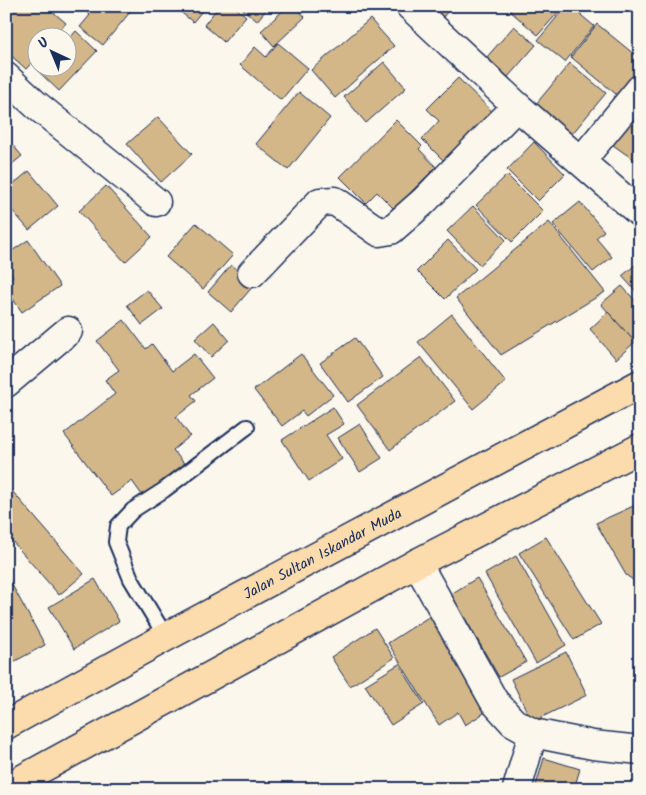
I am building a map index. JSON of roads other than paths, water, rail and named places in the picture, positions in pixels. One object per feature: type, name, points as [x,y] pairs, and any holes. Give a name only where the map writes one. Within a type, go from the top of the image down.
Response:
[{"type":"highway","name":"Jalan Sultan Iskandar Muda","points":[[6,725],[166,637],[640,384]]},
{"type":"highway","points":[[6,788],[417,563],[640,448]]},
{"type":"street","points":[[410,6],[517,106],[640,212]]},
{"type":"street","points":[[6,77],[35,104],[156,202]]},
{"type":"street","points":[[581,161],[640,89]]},
{"type":"street","points":[[252,273],[314,207],[327,200],[335,201],[346,207],[378,232],[391,230],[424,202],[517,106]]},
{"type":"street","points":[[6,383],[68,331]]},
{"type":"street","points":[[417,563],[494,701],[513,722],[533,733],[593,745],[640,750]]},
{"type":"street","points":[[517,789],[533,733]]},
{"type":"lane","points":[[166,637],[131,579],[116,542],[118,526],[133,510],[164,490],[247,426]]}]
